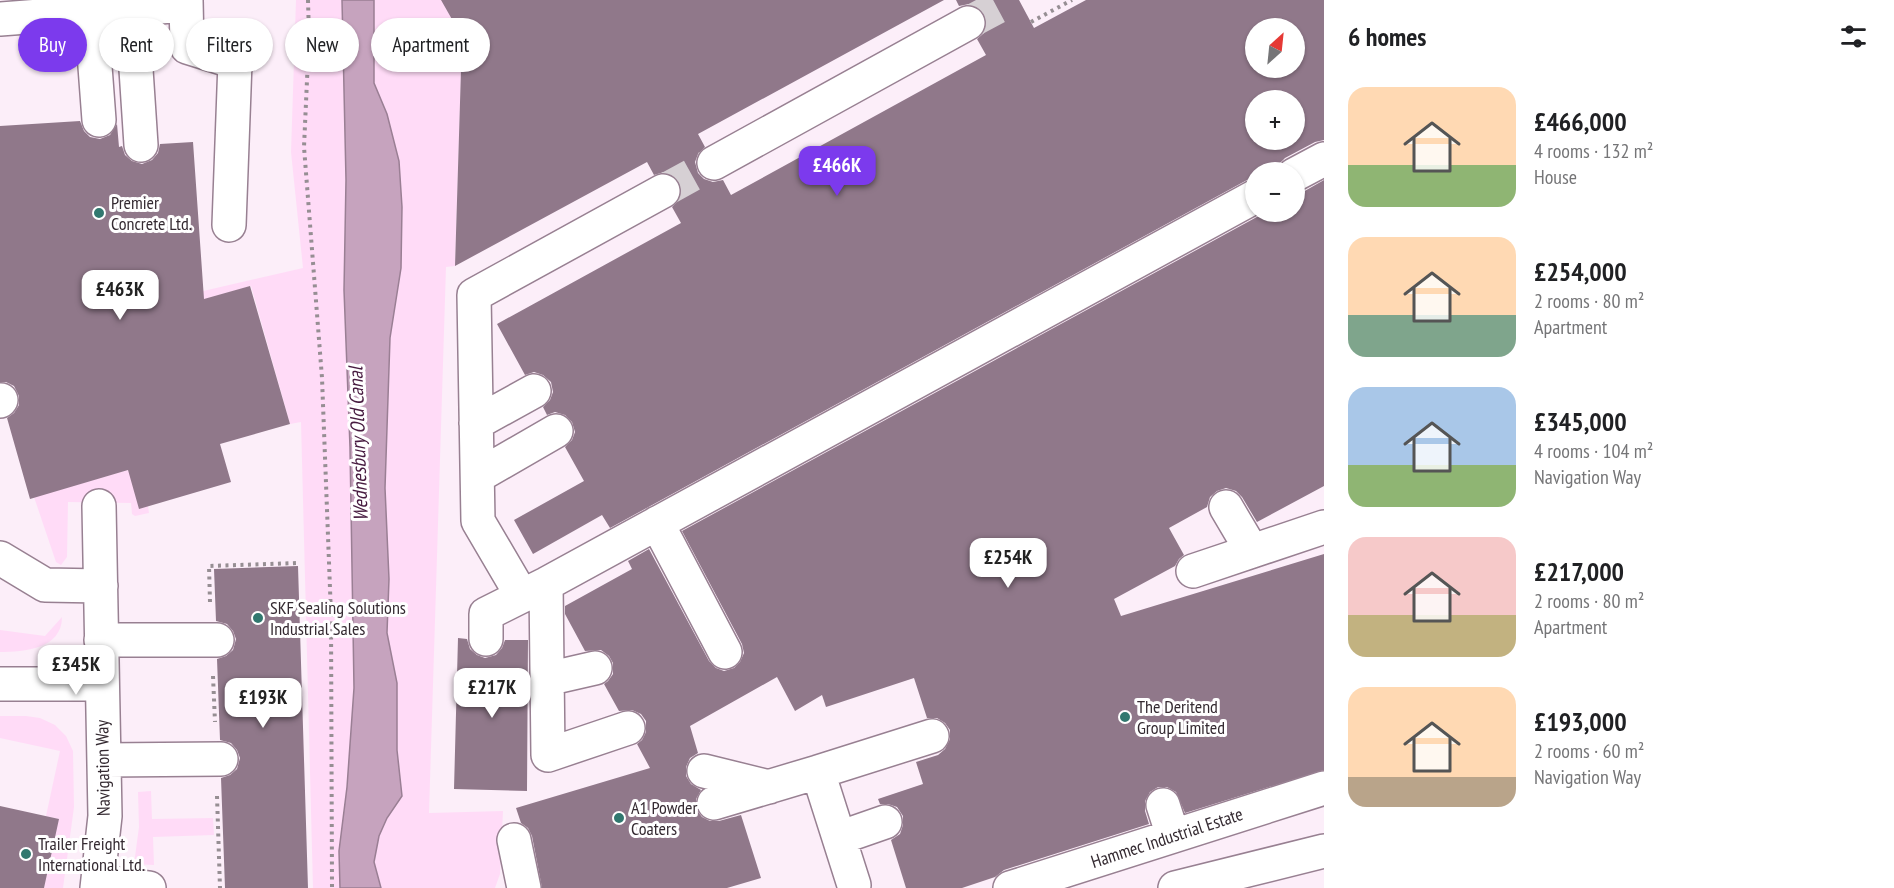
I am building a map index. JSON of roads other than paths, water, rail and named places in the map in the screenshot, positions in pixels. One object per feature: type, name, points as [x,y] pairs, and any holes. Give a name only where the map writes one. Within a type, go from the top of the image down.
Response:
[{"type":"street","points":[[0,19],[91,13],[186,3],[187,46],[235,62],[229,225]]},
{"type":"street","points":[[132,9],[141,145]]},
{"type":"street","points":[[91,13],[99,120]]},
{"type":"street","points":[[714,163],[968,23]]},
{"type":"street","points":[[1305,169],[1324,159]]},
{"type":"street","points":[[628,728],[548,755],[547,679],[534,590],[478,520],[474,295],[663,191]]},
{"type":"street","points":[[486,639],[486,614],[534,590],[1245,202]]},
{"type":"street","points":[[476,423],[534,391]]},
{"type":"street","points":[[477,476],[556,431]]},
{"type":"street","name":"Navigation Way","points":[[97,884],[105,816],[99,506]]},
{"type":"street","points":[[1226,507],[1252,551]]},
{"type":"street","points":[[657,523],[725,652]]},
{"type":"street","points":[[1193,571],[1324,526]]},
{"type":"street","points":[[0,558],[45,585],[101,586]]},
{"type":"street","points":[[101,640],[214,640]]},
{"type":"street","points":[[547,679],[594,668]]},
{"type":"street","points":[[0,684],[102,684]]},
{"type":"street","points":[[714,803],[932,736]]},
{"type":"street","points":[[104,760],[218,759]]},
{"type":"street","points":[[704,771],[769,787]]},
{"type":"street","points":[[818,772],[839,837],[851,887]]},
{"type":"street","name":"Hammec Industrial Estate","points":[[1010,888],[1039,871],[1173,836],[1324,788]]},
{"type":"street","points":[[1163,805],[1173,836]]},
{"type":"street","points":[[839,837],[885,822]]},
{"type":"street","points":[[514,840],[524,888]]},
{"type":"street","points":[[1175,888],[1282,874],[1324,851]]},
{"type":"street","points":[[97,884],[149,888]]},
{"type":"water","name":"Wednesbury Old Canal","points":[[342,0],[374,0],[374,18],[371,18],[371,72],[374,72],[374,83],[387,114],[399,161],[402,207],[401,268],[390,338],[385,488],[389,579],[387,633],[397,683],[397,750],[402,796],[387,818],[379,836],[374,862],[381,888],[340,888],[339,851],[347,787],[354,688],[350,447],[344,290],[346,180],[344,72],[359,72],[359,18],[342,18]]},
{"type":"tunnel","points":[[968,23],[1011,0]]},
{"type":"tunnel","points":[[663,191],[714,163]]},
{"type":"place","name":"Premier Concrete Ltd.","points":[[99,213]]},
{"type":"place","name":"SKF Sealing Solutions Industrial Sales","points":[[258,618]]},
{"type":"place","name":"The Deritend Group Limited","points":[[1125,717]]},
{"type":"place","name":"A1 Powder Coaters","points":[[619,818]]},
{"type":"place","name":"Trailer Freight International Ltd.","points":[[26,854]]}]
